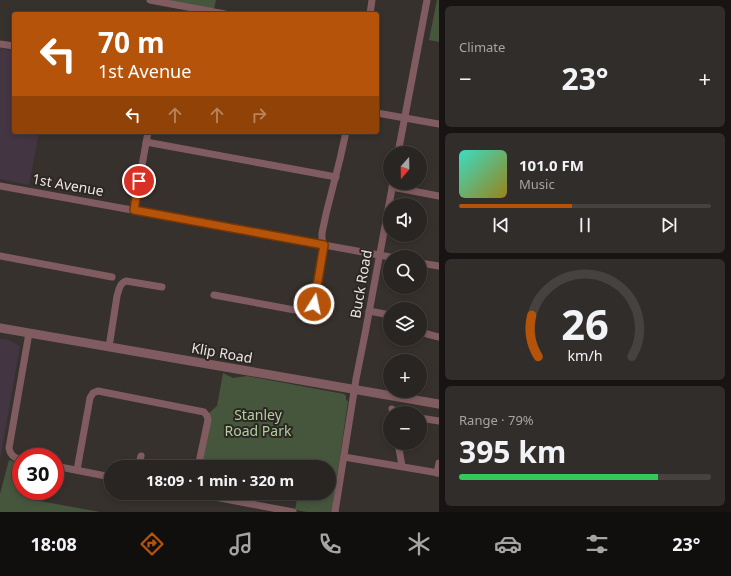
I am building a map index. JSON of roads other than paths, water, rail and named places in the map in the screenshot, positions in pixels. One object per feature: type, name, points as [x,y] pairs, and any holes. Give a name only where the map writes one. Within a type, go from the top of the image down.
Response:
[{"type":"street","points":[[150,0],[214,12]]},
{"type":"street","points":[[370,12],[372,0]]},
{"type":"street","points":[[399,146],[426,0]]},
{"type":"street","points":[[0,44],[12,46]]},
{"type":"street","points":[[379,113],[439,124]]},
{"type":"street","points":[[134,210],[148,134]]},
{"type":"street","points":[[214,295],[300,311],[306,311],[311,308],[314,304],[324,245],[322,233],[346,134]]},
{"type":"street","points":[[146,142],[336,177]]},
{"type":"street","name":"1st Avenue","points":[[0,186],[383,256]]},
{"type":"street","name":"Buck Road","points":[[335,512],[354,389],[392,190]]},
{"type":"street","points":[[414,190],[439,196]]},
{"type":"street","points":[[0,256],[112,277]]},
{"type":"street","points":[[427,264],[439,266]]},
{"type":"street","points":[[109,347],[119,290],[123,282],[126,281],[162,287]]},
{"type":"street","points":[[370,311],[383,314]]},
{"type":"street","name":"Klip Road","points":[[0,328],[439,404]]},
{"type":"street","points":[[12,456],[8,448],[29,333]]},
{"type":"street","points":[[427,334],[439,337]]},
{"type":"street","points":[[77,470],[90,398],[93,393],[98,390],[201,410],[204,412],[208,420],[199,460]]},
{"type":"street","points":[[427,419],[439,421]]},
{"type":"street","points":[[399,450],[402,466]]},
{"type":"street","points":[[140,460],[141,456]]},
{"type":"street","points":[[344,457],[438,473],[439,463]]},
{"type":"street","points":[[64,468],[104,476]]},
{"type":"street","points":[[230,500],[293,512]]},
{"type":"park label","name":"Stanley Road Park","points":[[258,424]]}]
